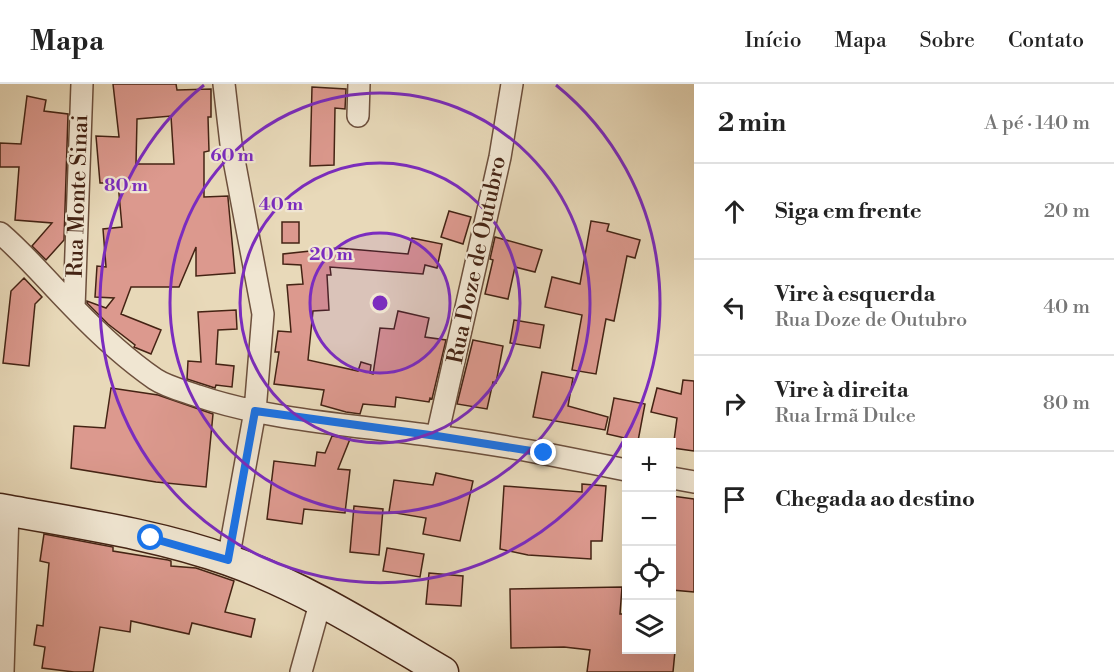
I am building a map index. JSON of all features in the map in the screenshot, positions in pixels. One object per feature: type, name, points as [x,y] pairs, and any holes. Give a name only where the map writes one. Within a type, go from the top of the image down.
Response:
[{"type":"street","name":"Rua Monte Sinai","points":[[74,308],[82,84]]},
{"type":"street","points":[[224,84],[231,144],[263,314],[255,411],[228,560]]},
{"type":"street","points":[[358,116],[359,84]]},
{"type":"street","name":"Rua Doze de Outubro","points":[[437,436],[498,168],[512,84]]},
{"type":"street","points":[[0,233],[9,246],[74,308],[123,353],[157,380],[212,400],[255,411],[437,436],[544,453],[622,469]]},
{"type":"street","points":[[676,479],[694,482]]},
{"type":"street","points":[[3,672],[4,510],[151,538],[228,560],[321,600],[443,672]]},
{"type":"street","points":[[302,672],[321,600]]},
{"type":"building","points":[[113,84],[176,84],[177,90],[211,89],[211,117],[208,117],[209,151],[204,152],[204,197],[228,196],[235,273],[196,276],[196,247],[179,287],[131,287],[121,314],[161,330],[151,354],[134,347],[135,345],[108,324],[87,303],[87,301],[106,308],[114,298],[95,297],[97,266],[106,267],[103,229],[122,227],[118,183],[100,183],[96,136],[119,137]],"holes":[[[171,116],[174,164],[136,164],[137,119]]]},
{"type":"building","points":[[312,87],[346,89],[345,109],[335,108],[334,165],[310,166]]},
{"type":"building","points":[[27,96],[46,100],[44,111],[68,114],[64,240],[46,260],[32,246],[52,223],[15,220],[19,167],[0,167],[0,143],[21,144]]},
{"type":"building","points":[[449,211],[471,217],[463,244],[441,237]]},
{"type":"building","points":[[591,221],[609,224],[607,231],[640,240],[635,258],[627,256],[614,321],[606,319],[596,374],[572,370],[582,315],[545,307],[552,277],[580,284]]},
{"type":"building","points":[[282,222],[299,222],[299,243],[282,243]]},
{"type":"building","points":[[495,237],[542,250],[535,272],[515,267],[508,299],[485,294],[493,260],[490,259]]},
{"type":"building","points":[[412,238],[442,244],[437,268],[425,265],[423,274],[330,267],[331,275],[327,275],[329,310],[313,311],[308,360],[358,371],[361,362],[371,365],[370,373],[373,374],[380,328],[394,329],[398,311],[429,318],[425,337],[446,340],[432,399],[430,398],[429,402],[396,397],[395,407],[363,404],[360,414],[321,405],[324,390],[274,384],[279,352],[275,352],[278,331],[291,332],[287,285],[303,284],[301,265],[283,264],[283,254],[338,248],[408,254]]},
{"type":"building","points":[[24,278],[42,297],[35,304],[29,366],[3,363],[11,291]]},
{"type":"building","points":[[236,310],[237,329],[218,330],[216,364],[234,366],[232,387],[216,385],[215,388],[187,379],[188,361],[201,362],[198,312]]},
{"type":"building","points":[[514,320],[544,325],[540,348],[510,343]]},
{"type":"building","points":[[473,340],[503,346],[496,383],[493,382],[487,409],[457,404]]},
{"type":"building","points":[[542,372],[573,378],[568,406],[608,417],[605,430],[533,417]]},
{"type":"building","points":[[683,380],[694,381],[694,451],[676,448],[674,438],[677,418],[651,412],[657,388],[681,394]]},
{"type":"building","points":[[111,388],[158,395],[213,414],[206,487],[156,482],[71,468],[74,426],[105,428]]},
{"type":"building","points":[[614,398],[645,404],[639,438],[607,434]]},
{"type":"building","points":[[332,436],[350,439],[338,469],[350,470],[345,513],[304,509],[302,524],[267,519],[274,461],[315,466],[317,452],[325,453]]},
{"type":"building","points":[[436,473],[473,481],[460,541],[423,534],[426,518],[389,512],[394,480],[433,485]]},
{"type":"building","points":[[582,484],[606,486],[602,541],[591,541],[591,559],[528,555],[500,549],[504,486],[582,492]]},
{"type":"building","points":[[676,497],[694,499],[694,592],[676,590]]},
{"type":"building","points":[[354,506],[383,509],[379,555],[350,552]]},
{"type":"building","points":[[44,534],[113,547],[113,551],[168,560],[171,561],[171,566],[196,568],[234,581],[225,612],[255,619],[251,637],[192,623],[189,634],[131,621],[130,632],[100,627],[93,672],[42,668],[45,647],[34,645],[37,625],[43,626],[49,563],[40,561]]},
{"type":"building","points":[[387,548],[424,554],[420,577],[383,571]]},
{"type":"building","points":[[429,573],[463,576],[461,606],[426,604]]},
{"type":"building","points":[[622,587],[620,614],[622,614],[622,654],[675,654],[673,672],[587,672],[590,650],[564,647],[511,648],[510,589]]},
{"type":"route","points":[[151,538],[228,560],[255,411],[544,453]]}]
